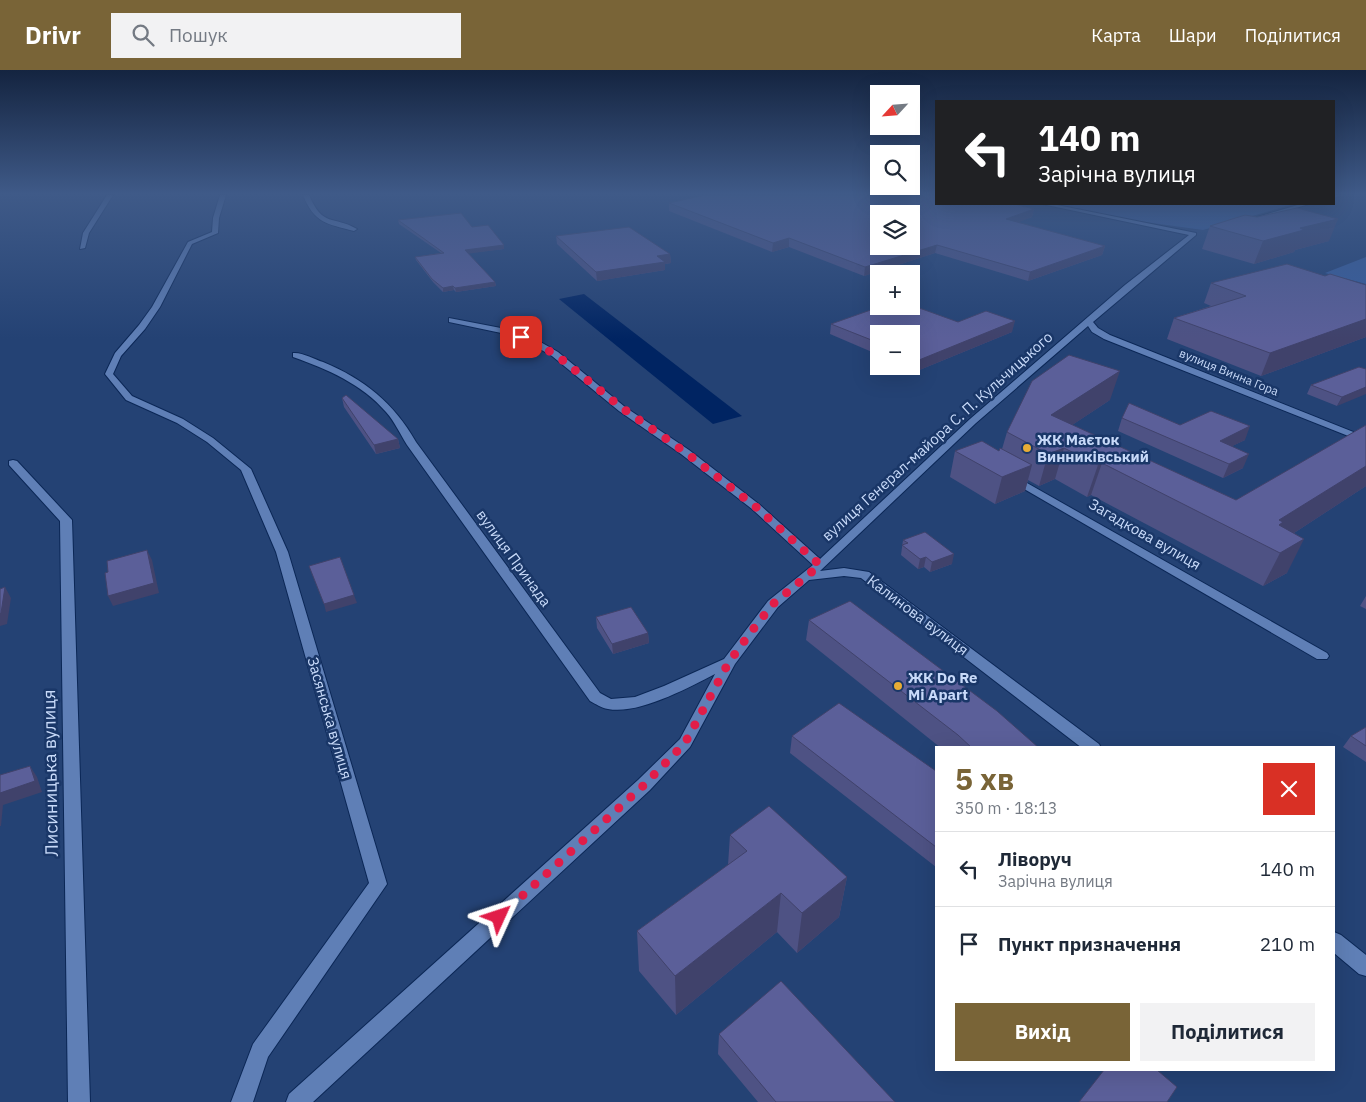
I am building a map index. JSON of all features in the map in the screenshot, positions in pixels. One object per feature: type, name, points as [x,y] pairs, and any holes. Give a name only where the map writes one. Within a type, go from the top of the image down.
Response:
[{"type":"street","points":[[82,248],[83,243]]},
{"type":"street","name":"Засянська вулиця","points":[[190,243],[164,294],[143,327],[118,356],[109,374],[129,398],[180,421],[210,440],[246,469],[282,552],[378,884],[260,1051],[242,1102]]},
{"type":"street","name":"вулиця Генерал-майора С. П. Кульчицького","points":[[297,1102],[644,785],[685,743],[729,662],[773,604],[820,565],[955,444],[1088,321],[1186,243]]},
{"type":"street","points":[[452,320],[508,332],[534,342],[555,354],[622,408],[685,452],[756,507],[820,565]]},
{"type":"street","name":"вулиця Винна Гора","points":[[1088,321],[1095,330],[1107,337],[1366,440]]},
{"type":"street","name":"вулиця Принада","points":[[296,355],[359,382],[395,417],[404,428],[411,443],[595,697],[610,704],[631,703],[688,682],[729,662]]},
{"type":"street","name":"Лисиницька вулиця","points":[[13,463],[66,520],[79,1102]]},
{"type":"street","name":"Загадкова вулиця","points":[[1003,472],[1322,656]]},
{"type":"street","name":"Калинова вулиця","points":[[802,578],[844,572],[866,574],[1091,746]]},
{"type":"street","points":[[1335,942],[1366,967]]},
{"type":"shaded area","points":[[1366,257],[1366,284],[1325,273]]},
{"type":"shaded area","points":[[584,294],[742,416],[713,424],[559,299]]},
{"type":"building","points":[[430,243],[503,243],[504,245],[465,250],[495,282],[455,288],[453,286],[443,288],[432,279],[415,257],[444,253]]},
{"type":"building","points":[[564,243],[654,243],[670,254],[657,256],[665,262],[596,272]]},
{"type":"building","points":[[803,243],[870,243],[870,255],[904,255],[865,267]]},
{"type":"building","points":[[920,243],[1095,243],[1105,246],[1030,272],[937,245],[920,250]]},
{"type":"building","points":[[1287,264],[1325,276],[1330,274],[1366,285],[1366,319],[1270,353],[1174,318],[1246,296],[1211,283]]},
{"type":"building","points":[[920,308],[958,322],[986,311],[1015,321],[920,360],[920,325],[870,325],[870,339],[831,324],[870,310],[870,315],[920,315]]},
{"type":"building","points":[[1069,355],[1120,371],[1051,415],[1236,500],[1366,425],[1366,466],[1279,520],[1283,522],[1279,525],[1304,539],[1280,553],[1102,463],[1098,465],[1064,448],[1048,454],[1007,432],[1032,381]]},
{"type":"building","points":[[1359,367],[1366,369],[1366,387],[1342,397],[1311,385]]},
{"type":"building","points":[[346,395],[398,439],[374,445],[342,398]]},
{"type":"building","points":[[1129,403],[1180,425],[1211,411],[1250,426],[1220,441],[1249,454],[1229,464],[1122,418]]},
{"type":"building","points":[[982,441],[999,451],[1000,448],[1032,465],[1002,477],[955,451]]},
{"type":"building","points":[[925,532],[954,554],[932,562],[926,557],[920,559],[902,545],[908,543],[903,540]]},
{"type":"building","points":[[147,550],[154,583],[108,596],[105,573],[108,572],[107,561]]},
{"type":"building","points":[[340,557],[354,595],[324,604],[309,566]]},
{"type":"building","points":[[5,587],[1,613],[0,614],[0,589]]},
{"type":"building","points":[[850,601],[997,711],[1037,746],[970,746],[809,620]]},
{"type":"building","points":[[631,607],[648,633],[612,644],[596,617]]},
{"type":"building","points":[[839,703],[935,770],[935,846],[792,736]]},
{"type":"building","points":[[1366,727],[1366,746],[1351,736]]},
{"type":"building","points":[[30,766],[35,781],[0,793],[0,775]]},
{"type":"building","points":[[769,806],[847,877],[802,913],[781,893],[675,976],[637,931],[747,851],[730,835]]},
{"type":"building","points":[[781,981],[895,1102],[776,1102],[719,1034]]},
{"type":"building","points":[[1103,1071],[1158,1071],[1177,1087],[1167,1102],[1079,1102]]},
{"type":"place","name":"ЖК Маєток Винниківський","points":[[1027,448]]},
{"type":"place","name":"ЖК Do Re Mi Apart","points":[[898,686]]},
{"type":"route","points":[[499,917],[644,785],[685,743],[729,662],[751,632],[773,604],[820,565],[756,507],[685,452],[622,408],[555,354],[521,337]]}]
